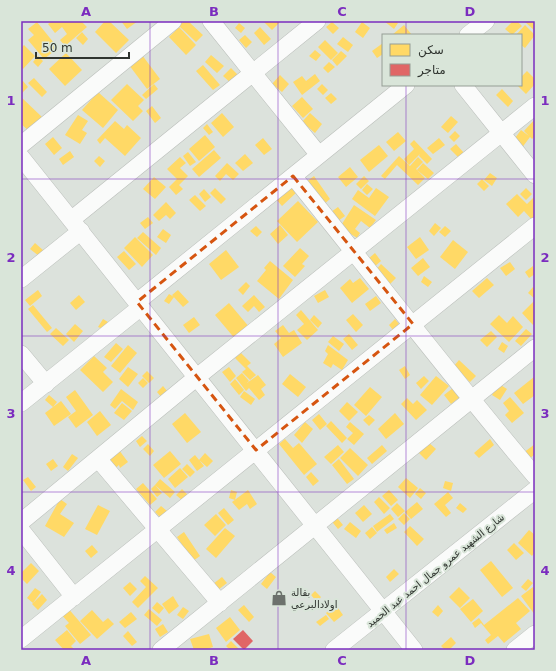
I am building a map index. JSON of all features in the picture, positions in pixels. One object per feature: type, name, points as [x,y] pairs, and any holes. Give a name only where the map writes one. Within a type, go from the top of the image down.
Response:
[{"type":"street","points":[[173,21],[22,157],[414,650]]},
{"type":"street","points":[[212,21],[319,156]]},
{"type":"street","points":[[21,279],[76,226],[253,73],[317,21]]},
{"type":"street","points":[[469,34],[486,21]]},
{"type":"street","points":[[21,403],[46,384],[293,176],[405,86]]},
{"type":"street","points":[[464,86],[535,175]]},
{"type":"street","points":[[21,522],[99,460],[197,377],[535,106]]},
{"type":"street","points":[[293,176],[413,324],[470,400],[535,476]]},
{"type":"street","points":[[21,639],[535,226]]},
{"type":"street","points":[[161,650],[535,348]]},
{"type":"street","points":[[21,354],[46,384]]},
{"type":"street","points":[[99,460],[220,603]]},
{"type":"street","name":"شارع الشهيد عمرو جمال احمد عبد الحميد","points":[[334,650],[535,490]]},
{"type":"street","points":[[21,530],[74,596]]},
{"type":"street","points":[[515,650],[535,634]]},
{"type":"highlighted area","points":[[293,176],[413,324],[256,450],[137,302]]},
{"type":"building: سكن","points":[[52,21],[81,21],[87,27],[65,46],[60,40],[67,34],[62,27],[55,33],[48,24]]},
{"type":"building: سكن","points":[[105,21],[109,21],[129,40],[116,53],[95,32]]},
{"type":"building: سكن","points":[[121,21],[138,21],[127,29]]},
{"type":"building: سكن","points":[[184,21],[188,21],[203,35],[196,42],[179,26]]},
{"type":"building: سكن","points":[[263,21],[281,21],[272,30]]},
{"type":"building: سكن","points":[[384,21],[395,21],[398,23],[394,29]]},
{"type":"building: سكن","points":[[513,21],[517,21],[522,26],[513,34],[505,29]]},
{"type":"building: سكن","points":[[524,21],[535,21],[535,31]]},
{"type":"building: سكن","points":[[37,22],[58,48],[44,59],[28,40],[34,35],[28,29]]},
{"type":"building: سكن","points":[[332,22],[339,28],[333,34],[326,27]]},
{"type":"building: سكن","points":[[362,22],[370,28],[363,38],[355,32]]},
{"type":"building: سكن","points":[[239,23],[245,28],[241,33],[235,28]]},
{"type":"building: سكن","points":[[404,25],[411,34],[393,34]]},
{"type":"building: سكن","points":[[525,25],[535,35],[525,48],[522,46],[522,34],[517,34]]},
{"type":"building: سكن","points":[[179,27],[196,45],[186,55],[169,37]]},
{"type":"building: سكن","points":[[260,27],[271,39],[264,45],[254,33]]},
{"type":"building: سكن","points":[[82,32],[88,39],[83,45],[76,38]]},
{"type":"building: سكن","points":[[245,35],[252,42],[246,48],[239,40]]},
{"type":"building: سكن","points":[[343,37],[353,45],[348,52],[337,44]]},
{"type":"building: سكن","points":[[325,40],[338,53],[331,60],[318,47]]},
{"type":"building: سكن","points":[[382,44],[382,55],[377,58],[372,51]]},
{"type":"building: سكن","points":[[24,45],[35,56],[23,69],[21,67],[21,48]]},
{"type":"building: سكن","points":[[315,50],[321,55],[316,61],[309,56]]},
{"type":"building: سكن","points":[[341,51],[347,56],[337,66],[332,60]]},
{"type":"building: سكن","points":[[66,53],[82,70],[65,86],[49,69]]},
{"type":"building: سكن","points":[[142,55],[160,79],[147,89],[129,65]]},
{"type":"building: سكن","points":[[211,55],[224,66],[217,73],[205,62]]},
{"type":"building: سكن","points":[[38,56],[43,61],[38,67],[33,62]]},
{"type":"building: سكن","points":[[329,62],[335,67],[328,73],[323,68]]},
{"type":"building: سكن","points":[[203,65],[220,85],[213,90],[196,71]]},
{"type":"building: سكن","points":[[231,68],[239,76],[232,84],[223,76]]},
{"type":"building: سكن","points":[[527,71],[535,79],[535,84],[526,94],[518,86],[522,86],[522,76]]},
{"type":"building: سكن","points":[[315,74],[320,81],[302,95],[293,82],[302,76],[306,81]]},
{"type":"building: سكن","points":[[280,75],[289,84],[282,92],[272,84]]},
{"type":"building: سكن","points":[[34,78],[47,92],[42,97],[28,83]]},
{"type":"building: سكن","points":[[23,81],[28,87],[22,93],[21,82]]},
{"type":"building: سكن","points":[[127,84],[144,100],[138,106],[143,111],[133,121],[111,100]]},
{"type":"building: سكن","points":[[154,84],[158,89],[146,99],[142,95]]},
{"type":"building: سكن","points":[[322,84],[328,90],[323,95],[317,89]]},
{"type":"building: سكن","points":[[502,89],[513,101],[508,107],[496,95]]},
{"type":"building: سكن","points":[[98,92],[118,110],[103,128],[82,110]]},
{"type":"building: سكن","points":[[331,93],[337,99],[331,104],[325,98]]},
{"type":"building: سكن","points":[[21,97],[42,117],[29,131],[21,124]]},
{"type":"building: سكن","points":[[302,97],[313,109],[303,118],[292,106]]},
{"type":"building: سكن","points":[[152,106],[161,118],[155,123],[146,111]]},
{"type":"building: سكن","points":[[222,113],[234,127],[223,137],[211,123]]},
{"type":"building: سكن","points":[[310,113],[322,124],[315,133],[302,122]]},
{"type":"building: سكن","points":[[78,115],[88,121],[82,130],[87,133],[80,144],[65,135]]},
{"type":"building: سكن","points":[[451,116],[458,122],[448,133],[441,127]]},
{"type":"building: سكن","points":[[535,119],[535,136],[532,139],[530,137],[521,149],[512,142],[521,130],[529,136],[524,131]]},
{"type":"building: سكن","points":[[115,121],[124,129],[127,125],[141,138],[125,156],[105,138],[100,144],[97,140]]},
{"type":"building: سكن","points":[[207,124],[213,132],[209,135],[203,128]]},
{"type":"building: سكن","points":[[455,131],[460,136],[454,142],[449,137]]},
{"type":"building: سكن","points":[[398,132],[406,141],[394,151],[386,142]]},
{"type":"building: سكن","points":[[205,135],[215,147],[199,161],[189,149]]},
{"type":"building: سكن","points":[[53,137],[62,148],[54,155],[45,144]]},
{"type":"building: سكن","points":[[263,138],[272,149],[264,155],[255,145]]},
{"type":"building: سكن","points":[[439,138],[445,145],[433,154],[427,148]]},
{"type":"building: سكن","points":[[414,140],[432,159],[427,164],[419,156],[420,154],[409,165],[404,159],[414,149],[410,144]]},
{"type":"building: سكن","points":[[456,144],[464,153],[459,158],[450,149]]},
{"type":"building: سكن","points":[[379,145],[388,156],[369,172],[360,160]]},
{"type":"building: سكن","points":[[214,150],[221,158],[199,177],[192,169]]},
{"type":"building: سكن","points":[[70,151],[74,157],[63,165],[59,159]]},
{"type":"building: سكن","points":[[188,152],[196,162],[190,166],[183,156]]},
{"type":"building: سكن","points":[[245,154],[253,163],[243,171],[235,163]]},
{"type":"building: سكن","points":[[99,156],[105,161],[100,167],[94,161]]},
{"type":"building: سكن","points":[[399,156],[410,166],[418,157],[423,162],[416,169],[425,178],[418,185],[397,165],[385,179],[381,176]]},
{"type":"building: سكن","points":[[180,157],[186,163],[180,168],[188,176],[179,185],[183,189],[176,195],[169,187],[177,179],[167,169]]},
{"type":"building: سكن","points":[[227,163],[239,174],[233,180],[226,174],[220,181],[215,176]]},
{"type":"building: سكن","points":[[423,163],[434,173],[428,179],[417,170]]},
{"type":"building: سكن","points":[[350,167],[358,177],[346,187],[338,177]]},
{"type":"building: سكن","points":[[490,173],[497,178],[492,186],[484,180]]},
{"type":"building: سكن","points":[[314,176],[330,199],[323,205],[306,182]]},
{"type":"building: سكن","points":[[364,176],[369,181],[361,189],[356,184]]},
{"type":"building: سكن","points":[[154,177],[166,187],[155,199],[143,189]]},
{"type":"building: سكن","points":[[482,179],[489,186],[484,191],[477,184]]},
{"type":"building: سكن","points":[[290,184],[297,192],[282,206],[275,198]]},
{"type":"building: سكن","points":[[367,184],[373,189],[367,195],[362,190]]},
{"type":"building: سكن","points":[[215,188],[226,199],[221,204],[210,193]]},
{"type":"building: سكن","points":[[376,188],[389,197],[375,216],[352,199],[358,190],[369,198]]},
{"type":"building: سكن","points":[[526,188],[532,194],[526,200],[520,194]]},
{"type":"building: سكن","points":[[204,189],[211,197],[205,202],[199,194]]},
{"type":"building: سكن","points":[[517,194],[527,204],[534,197],[535,223],[524,211],[518,217],[506,204]]},
{"type":"building: سكن","points":[[195,195],[206,206],[200,211],[189,200]]},
{"type":"building: سكن","points":[[298,201],[318,222],[297,242],[277,221]]},
{"type":"building: سكن","points":[[166,202],[176,213],[170,219],[166,215],[159,221],[153,215]]},
{"type":"building: سكن","points":[[354,205],[376,220],[370,228],[361,221],[355,229],[360,233],[357,238],[340,227]]},
{"type":"building: سكن","points":[[338,207],[345,216],[338,221],[331,212]]},
{"type":"building: سكن","points":[[148,217],[153,223],[145,229],[140,223]]},
{"type":"building: سكن","points":[[435,223],[441,228],[434,236],[429,231]]},
{"type":"building: سكن","points":[[280,225],[288,235],[278,244],[270,234]]},
{"type":"building: سكن","points":[[256,226],[262,232],[257,237],[250,231]]},
{"type":"building: سكن","points":[[445,226],[451,231],[445,237],[439,232]]},
{"type":"building: سكن","points":[[163,229],[171,235],[166,243],[157,237]]},
{"type":"building: سكن","points":[[143,232],[161,248],[156,255],[137,238]]},
{"type":"building: سكن","points":[[135,237],[153,255],[142,267],[124,248]]},
{"type":"building: سكن","points":[[420,237],[429,250],[416,259],[407,247]]},
{"type":"building: سكن","points":[[453,240],[468,252],[455,269],[440,257]]},
{"type":"building: سكن","points":[[35,243],[44,251],[39,256],[30,249]]},
{"type":"building: سكن","points":[[300,248],[309,256],[302,264],[305,266],[295,277],[283,266]]},
{"type":"building: سكن","points":[[226,250],[239,267],[221,280],[209,264]]},
{"type":"building: سكن","points":[[124,251],[136,264],[129,270],[117,257]]},
{"type":"building: سكن","points":[[375,253],[381,261],[374,267],[368,259]]},
{"type":"building: سكن","points":[[423,258],[430,267],[418,276],[411,268]]},
{"type":"building: سكن","points":[[270,261],[293,280],[279,299],[257,281],[266,270],[264,268]]},
{"type":"building: سكن","points":[[510,262],[515,269],[506,276],[500,268]]},
{"type":"building: سكن","points":[[381,264],[396,278],[390,284],[375,271]]},
{"type":"building: سكن","points":[[533,266],[535,274],[529,278],[525,272]]},
{"type":"building: سكن","points":[[424,276],[432,282],[428,287],[421,282]]},
{"type":"building: سكن","points":[[360,278],[369,289],[352,303],[340,288],[350,279],[353,283]]},
{"type":"building: سكن","points":[[487,278],[494,285],[479,298],[472,291]]},
{"type":"building: سكن","points":[[246,282],[250,286],[243,295],[238,290]]},
{"type":"building: سكن","points":[[533,287],[535,289],[534,298],[528,293]]},
{"type":"building: سكن","points":[[38,290],[42,296],[30,306],[25,300]]},
{"type":"building: سكن","points":[[178,290],[189,302],[183,307],[172,295]]},
{"type":"building: سكن","points":[[325,290],[329,297],[318,303],[314,296]]},
{"type":"building: سكن","points":[[169,294],[174,297],[169,304],[164,301]]},
{"type":"building: سكن","points":[[79,295],[85,302],[76,310],[70,303]]},
{"type":"building: سكن","points":[[254,295],[265,307],[259,312],[254,306],[248,312],[242,306]]},
{"type":"building: سكن","points":[[376,296],[381,303],[370,311],[365,304]]},
{"type":"building: سكن","points":[[535,300],[535,323],[533,325],[522,313]]},
{"type":"building: سكن","points":[[229,303],[250,328],[236,340],[215,315]]},
{"type":"building: سكن","points":[[33,305],[52,328],[47,332],[28,309]]},
{"type":"building: سكن","points":[[301,310],[318,330],[307,340],[297,330],[304,324],[296,315]]},
{"type":"building: سكن","points":[[353,314],[363,325],[356,332],[346,320]]},
{"type":"building: سكن","points":[[314,315],[322,323],[318,328],[310,320]]},
{"type":"building: سكن","points":[[499,315],[507,323],[513,316],[523,327],[509,342],[490,324]]},
{"type":"building: سكن","points":[[194,317],[200,325],[189,333],[183,325]]},
{"type":"building: سكن","points":[[103,319],[108,322],[103,329],[98,327]]},
{"type":"building: سكن","points":[[395,319],[399,324],[393,330],[389,325]]},
{"type":"building: سكن","points":[[75,324],[83,331],[74,342],[66,334]]},
{"type":"building: سكن","points":[[283,325],[289,333],[294,330],[302,343],[283,357],[274,344],[281,338],[275,331]]},
{"type":"building: سكن","points":[[56,328],[69,340],[63,346],[50,334]]},
{"type":"building: سكن","points":[[526,329],[532,334],[521,346],[515,341]]},
{"type":"building: سكن","points":[[491,331],[497,337],[487,347],[480,340]]},
{"type":"building: سكن","points":[[349,334],[358,345],[352,350],[343,339]]},
{"type":"building: سكن","points":[[333,336],[344,344],[339,351],[328,342]]},
{"type":"building: سكن","points":[[502,342],[508,346],[504,353],[498,349]]},
{"type":"building: سكن","points":[[116,343],[123,349],[111,362],[104,357]]},
{"type":"building: سكن","points":[[128,345],[137,353],[120,373],[111,366]]},
{"type":"building: سكن","points":[[328,345],[348,360],[342,370],[333,364],[331,368],[323,363],[328,354],[325,351]]},
{"type":"building: سكن","points":[[241,353],[251,363],[247,366],[256,375],[250,380],[242,372],[246,369],[235,358]]},
{"type":"building: سكن","points":[[94,356],[107,368],[103,372],[113,382],[103,392],[80,370]]},
{"type":"building: سكن","points":[[459,360],[476,376],[470,382],[453,367]]},
{"type":"building: سكن","points":[[405,366],[410,375],[405,379],[399,370]]},
{"type":"building: سكن","points":[[128,367],[138,374],[128,387],[119,379]]},
{"type":"building: سكن","points":[[229,367],[236,376],[230,382],[222,372]]},
{"type":"building: سكن","points":[[147,371],[154,378],[149,383],[142,376]]},
{"type":"building: سكن","points":[[242,373],[249,381],[247,383],[258,375],[266,385],[261,389],[265,395],[259,400],[249,388],[246,391],[236,378]]},
{"type":"building: سكن","points":[[290,374],[306,387],[298,397],[282,384]]},
{"type":"building: سكن","points":[[424,376],[429,381],[421,389],[416,383]]},
{"type":"building: سكن","points":[[436,376],[449,386],[432,405],[420,395]]},
{"type":"building: سكن","points":[[534,377],[535,395],[523,404],[514,393]]},
{"type":"building: سكن","points":[[143,378],[148,383],[143,388],[138,383]]},
{"type":"building: سكن","points":[[235,379],[244,390],[239,395],[230,384]]},
{"type":"building: سكن","points":[[499,384],[507,389],[500,400],[492,395]]},
{"type":"building: سكن","points":[[163,386],[168,392],[162,398],[157,392]]},
{"type":"building: سكن","points":[[370,387],[382,397],[366,416],[354,405]]},
{"type":"building: سكن","points":[[453,388],[460,397],[451,404],[444,395]]},
{"type":"building: سكن","points":[[121,389],[138,402],[133,410],[122,401],[115,409],[110,405]]},
{"type":"building: سكن","points":[[75,390],[93,415],[76,428],[68,417],[76,411],[66,397]]},
{"type":"building: سكن","points":[[244,391],[255,399],[251,405],[240,397]]},
{"type":"building: سكن","points":[[49,395],[57,402],[53,407],[45,400]]},
{"type":"building: سكن","points":[[510,397],[524,413],[512,423],[505,415],[509,411],[503,403]]},
{"type":"building: سكن","points":[[407,398],[413,404],[417,400],[427,410],[416,420],[401,404]]},
{"type":"building: سكن","points":[[61,401],[71,414],[54,426],[45,413]]},
{"type":"building: سكن","points":[[347,402],[358,412],[349,421],[339,411]]},
{"type":"building: سكن","points":[[122,403],[132,411],[124,420],[114,413]]},
{"type":"building: سكن","points":[[100,411],[111,425],[97,436],[87,422]]},
{"type":"building: سكن","points":[[185,413],[201,432],[187,443],[172,424]]},
{"type":"building: سكن","points":[[395,413],[404,424],[386,439],[378,429]]},
{"type":"building: سكن","points":[[319,414],[327,424],[320,430],[312,420]]},
{"type":"building: سكن","points":[[369,415],[375,420],[369,426],[363,420]]},
{"type":"building: سكن","points":[[331,421],[347,438],[342,443],[326,426]]},
{"type":"building: سكن","points":[[305,422],[313,429],[302,443],[294,435]]},
{"type":"building: سكن","points":[[350,422],[364,434],[354,445],[347,439],[353,433],[346,427]]},
{"type":"building: سكن","points":[[142,436],[147,441],[140,447],[136,441]]},
{"type":"building: سكن","points":[[285,439],[293,448],[299,443],[317,464],[304,475],[279,444]]},
{"type":"building: سكن","points":[[490,439],[494,445],[479,458],[474,453]]},
{"type":"building: سكن","points":[[428,442],[436,449],[426,460],[418,452]]},
{"type":"building: سكن","points":[[148,444],[154,451],[150,456],[143,449]]},
{"type":"building: سكن","points":[[535,444],[535,454],[528,460],[523,453]]},
{"type":"building: سكن","points":[[338,445],[344,452],[331,464],[324,457]]},
{"type":"building: سكن","points":[[382,445],[387,451],[372,464],[367,458]]},
{"type":"building: سكن","points":[[350,448],[368,465],[358,476],[340,458]]},
{"type":"building: سكن","points":[[119,450],[128,462],[120,468],[119,465],[112,471],[105,462]]},
{"type":"building: سكن","points":[[170,451],[181,464],[164,478],[153,465]]},
{"type":"building: سكن","points":[[205,453],[213,461],[207,467],[199,460]]},
{"type":"building: سكن","points":[[72,454],[78,458],[68,471],[63,467]]},
{"type":"building: سكن","points":[[195,455],[204,466],[197,471],[189,460]]},
{"type":"building: سكن","points":[[53,459],[58,466],[51,471],[46,464]]},
{"type":"building: سكن","points":[[339,459],[354,479],[347,484],[332,465]]},
{"type":"building: سكن","points":[[187,464],[195,472],[190,477],[182,469]]},
{"type":"building: سكن","points":[[180,468],[188,477],[175,488],[168,479]]},
{"type":"building: سكن","points":[[311,472],[319,481],[313,486],[306,477]]},
{"type":"building: سكن","points":[[28,477],[36,487],[31,491],[23,480]]},
{"type":"building: سكن","points":[[406,478],[418,488],[410,498],[398,487]]},
{"type":"building: سكن","points":[[160,479],[175,492],[170,498],[155,485]]},
{"type":"building: سكن","points":[[445,481],[453,483],[451,491],[443,488]]},
{"type":"building: سكن","points":[[143,483],[157,499],[150,505],[136,489]]},
{"type":"building: سكن","points":[[155,485],[162,493],[157,497],[151,489]]},
{"type":"building: سكن","points":[[420,488],[426,493],[421,499],[415,494]]},
{"type":"building: سكن","points":[[182,489],[188,495],[183,501],[176,495]]},
{"type":"building: سكن","points":[[231,490],[237,492],[235,500],[229,498]]},
{"type":"building: سكن","points":[[248,490],[257,504],[250,509],[247,504],[239,510],[232,502]]},
{"type":"building: سكن","points":[[389,490],[398,500],[391,506],[382,496]]},
{"type":"building: سكن","points":[[448,492],[453,498],[445,505],[451,513],[446,517],[434,504]]},
{"type":"building: سكن","points":[[379,497],[390,508],[384,514],[374,502]]},
{"type":"building: سكن","points":[[60,499],[67,504],[60,514],[74,523],[64,537],[45,526]]},
{"type":"building: سكن","points":[[417,502],[423,509],[411,519],[405,512]]},
{"type":"building: سكن","points":[[397,503],[405,511],[398,517],[391,509]]},
{"type":"building: سكن","points":[[460,503],[467,509],[463,513],[456,508]]},
{"type":"building: سكن","points":[[98,505],[110,511],[97,535],[85,529]]},
{"type":"building: سكن","points":[[364,505],[372,514],[363,522],[355,513]]},
{"type":"building: سكن","points":[[161,506],[167,511],[161,518],[155,512]]},
{"type":"building: سكن","points":[[224,508],[234,520],[228,525],[218,513]]},
{"type":"building: سكن","points":[[404,513],[410,519],[404,525],[398,519]]},
{"type":"building: سكن","points":[[216,514],[226,525],[215,536],[204,525]]},
{"type":"building: سكن","points":[[334,514],[343,525],[338,529],[329,518]]},
{"type":"building: سكن","points":[[390,514],[394,519],[377,532],[373,526]]},
{"type":"building: سكن","points":[[350,522],[361,531],[356,538],[344,529]]},
{"type":"building: سكن","points":[[394,523],[397,528],[387,534],[384,530]]},
{"type":"building: سكن","points":[[410,526],[424,539],[417,546],[404,532]]},
{"type":"building: سكن","points":[[372,527],[377,533],[370,539],[365,533]]},
{"type":"building: سكن","points":[[225,528],[235,536],[216,558],[206,549]]},
{"type":"building: سكن","points":[[529,530],[535,535],[535,552],[532,556],[518,543]]},
{"type":"building: سكن","points":[[184,532],[200,556],[193,561],[177,537]]},
{"type":"building: سكن","points":[[514,543],[524,553],[516,560],[507,550]]},
{"type":"building: سكن","points":[[92,545],[98,552],[91,558],[85,551]]},
{"type":"building: سكن","points":[[491,561],[513,588],[502,597],[480,570]]},
{"type":"building: سكن","points":[[31,563],[39,571],[27,584],[21,578],[21,573]]},
{"type":"building: سكن","points":[[394,569],[399,574],[390,582],[386,577]]},
{"type":"building: سكن","points":[[270,572],[276,577],[267,589],[261,584]]},
{"type":"building: سكن","points":[[145,576],[158,588],[138,608],[132,602],[146,587],[140,581]]},
{"type":"building: سكن","points":[[222,577],[227,583],[218,590],[213,584]]},
{"type":"building: سكن","points":[[528,579],[533,583],[526,591],[521,587]]},
{"type":"building: سكن","points":[[130,582],[137,589],[130,596],[123,588]]},
{"type":"building: سكن","points":[[459,587],[470,598],[460,608],[449,597]]},
{"type":"building: سكن","points":[[533,587],[535,589],[535,615],[521,596]]},
{"type":"building: سكن","points":[[35,588],[41,592],[33,603],[27,598]]},
{"type":"building: سكن","points":[[315,591],[321,597],[317,602],[311,595]]},
{"type":"building: سكن","points":[[42,594],[47,600],[38,610],[32,604]]},
{"type":"building: سكن","points":[[173,596],[179,606],[169,614],[162,604]]},
{"type":"building: سكن","points":[[518,598],[530,611],[516,623],[521,629],[504,643],[498,636],[488,644],[485,640],[491,635],[481,623],[475,628],[472,623],[479,618],[484,625]]},
{"type":"building: سكن","points":[[473,599],[483,611],[471,622],[460,609]]},
{"type":"building: سكن","points":[[157,602],[164,608],[159,614],[152,608]]},
{"type":"building: سكن","points":[[244,605],[254,617],[249,622],[238,610]]},
{"type":"building: سكن","points":[[336,605],[343,615],[334,622],[326,613]]},
{"type":"building: سكن","points":[[438,605],[443,611],[438,617],[432,612]]},
{"type":"building: سكن","points":[[67,607],[91,635],[80,644],[65,626],[69,623],[60,613]]},
{"type":"building: سكن","points":[[183,607],[189,611],[183,619],[177,615]]},
{"type":"building: سكن","points":[[149,609],[162,620],[157,626],[144,615]]},
{"type":"building: سكن","points":[[92,610],[103,622],[108,618],[114,624],[97,639],[80,621]]},
{"type":"building: سكن","points":[[131,612],[137,619],[125,628],[119,622]]},
{"type":"building: سكن","points":[[326,615],[329,619],[320,626],[316,622]]},
{"type":"building: سكن","points":[[230,617],[240,630],[226,642],[216,628]]},
{"type":"building: سكن","points":[[163,624],[168,632],[160,637],[155,629]]},
{"type":"building: سكن","points":[[67,630],[76,641],[71,646],[75,650],[64,650],[55,640]]},
{"type":"building: سكن","points":[[128,631],[137,642],[132,646],[123,636]]},
{"type":"building: سكن","points":[[209,634],[213,647],[204,650],[194,650],[190,639]]},
{"type":"building: سكن","points":[[451,637],[456,643],[449,650],[445,650],[441,646]]},
{"type":"building: سكن","points":[[231,641],[240,650],[230,650],[226,646]]},
{"type":"building: متاجر","points":[[243,630],[253,641],[244,650],[233,639]]},
{"type":"place","name":"بقالة اولادالبرعي","points":[[279,598]]}]
